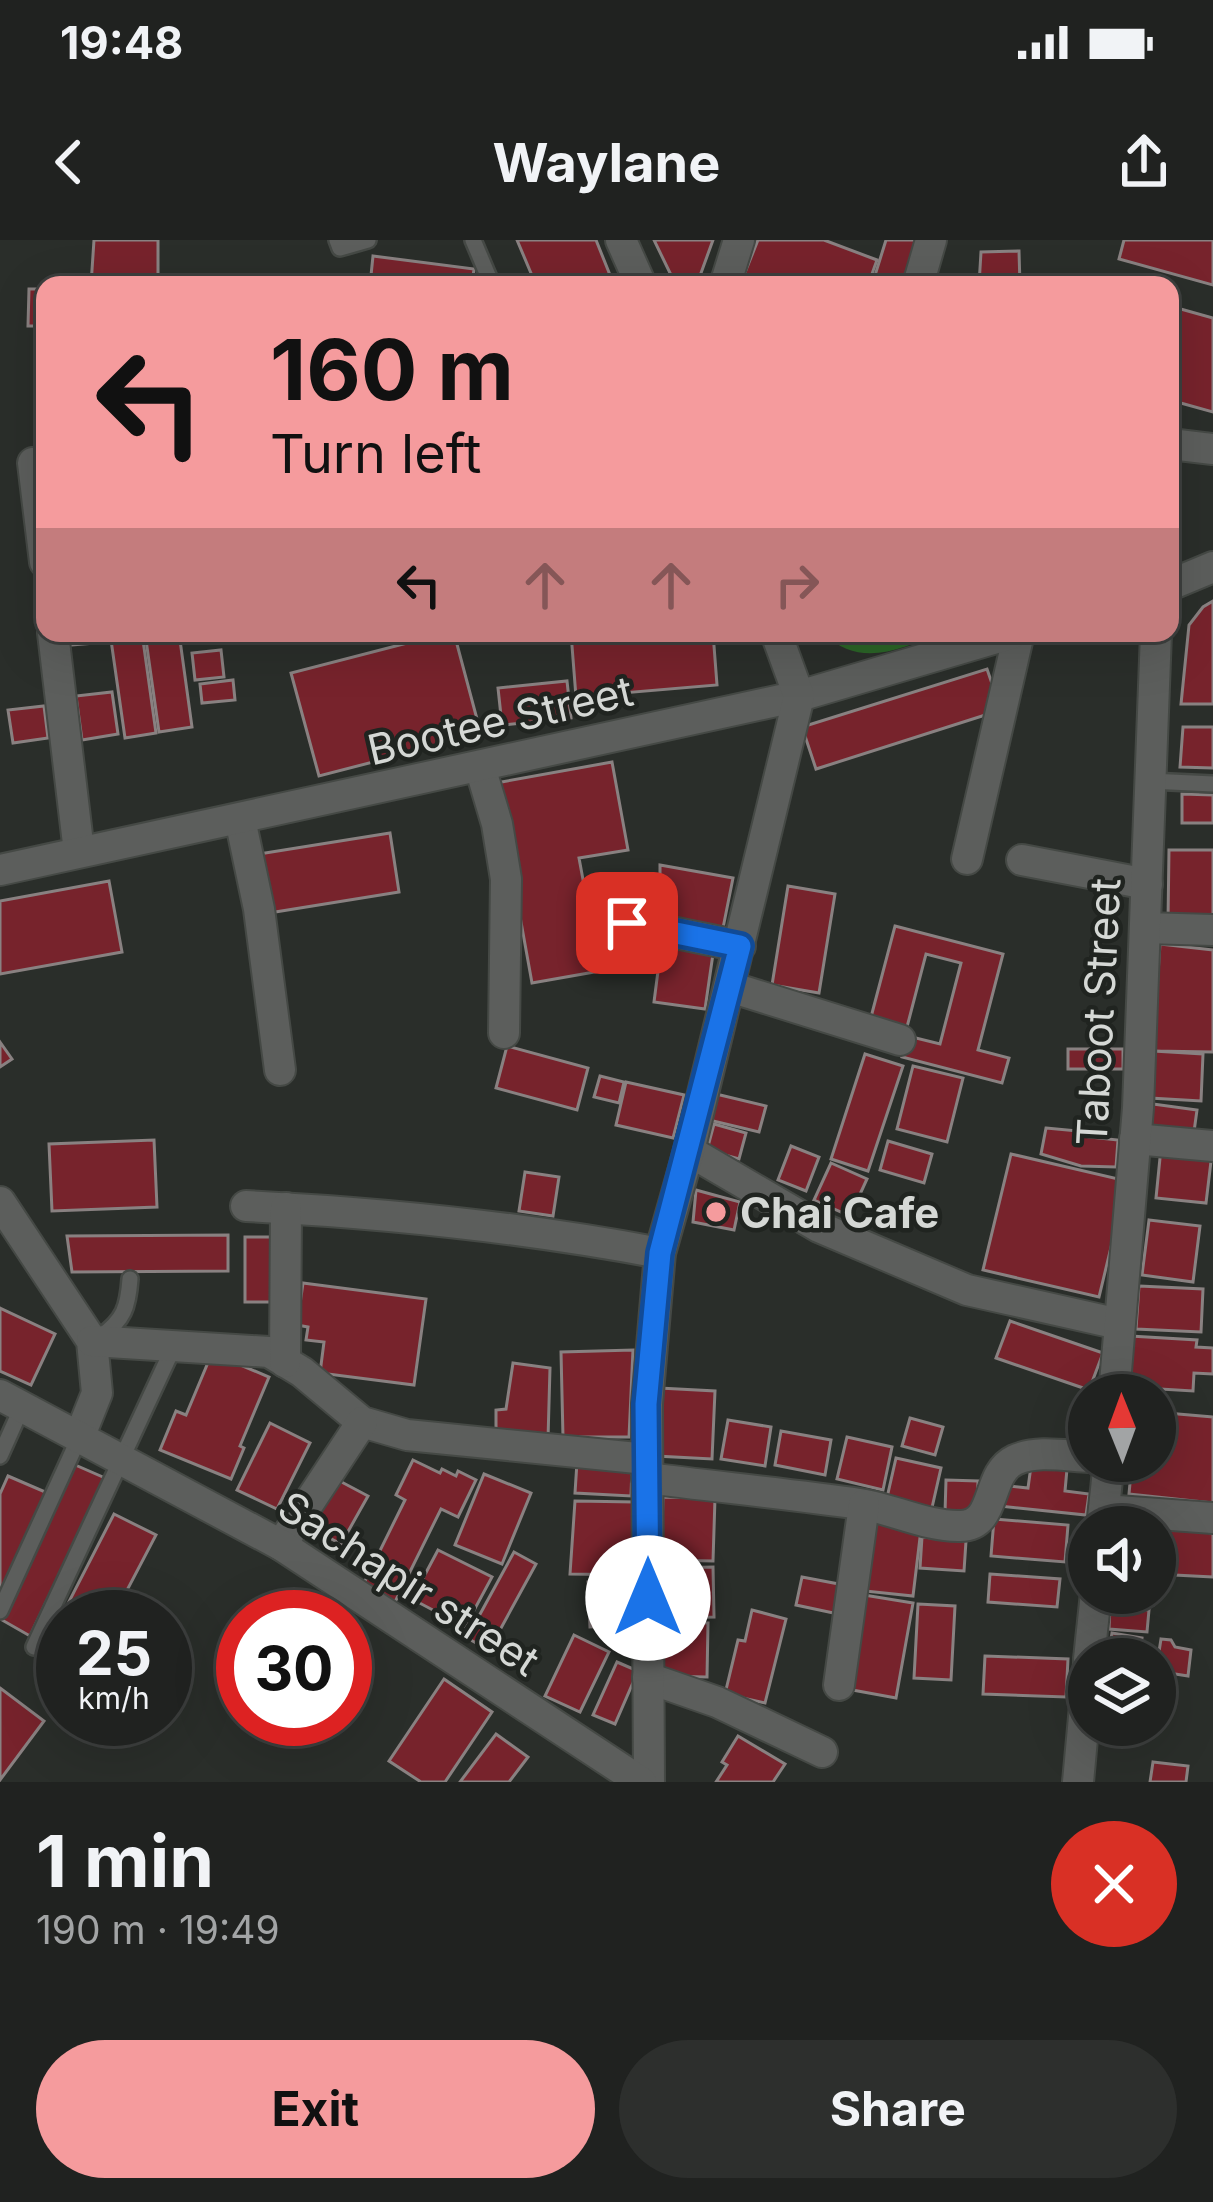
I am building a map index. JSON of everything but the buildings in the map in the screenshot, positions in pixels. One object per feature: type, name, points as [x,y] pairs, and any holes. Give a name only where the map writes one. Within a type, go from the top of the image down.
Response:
[{"type":"street","points":[[621,240],[637,276]]},
{"type":"street","points":[[728,276],[739,240]]},
{"type":"street","points":[[921,276],[931,240]]},
{"type":"street","points":[[1179,445],[1213,448]]},
{"type":"street","points":[[33,463],[36,488]]},
{"type":"street","points":[[1179,581],[1213,567]]},
{"type":"street","points":[[54,642],[79,852]]},
{"type":"street","points":[[645,1782],[646,1404],[660,1253],[799,696],[779,642]]},
{"type":"street","name":"Bootee Street","points":[[0,870],[799,696],[985,642]]},
{"type":"street","points":[[967,859],[1014,642]]},
{"type":"street","name":"Taboot Street","points":[[1115,1374],[1135,1139],[1156,642]]},
{"type":"street","points":[[480,767],[497,824],[506,879],[504,1033]]},
{"type":"street","points":[[240,819],[260,909],[280,1070]]},
{"type":"street","points":[[1022,860],[1147,884]]},
{"type":"street","points":[[627,923],[740,946]]},
{"type":"street","points":[[1145,928],[1213,930]]},
{"type":"street","points":[[730,987],[900,1040]]},
{"type":"street","points":[[1135,1139],[1213,1146]]},
{"type":"street","points":[[689,1150],[819,1227],[967,1289],[1119,1324]]},
{"type":"street","points":[[0,1202],[92,1341],[97,1394],[79,1438]]},
{"type":"street","points":[[246,1206],[400,1214],[528,1229],[660,1253]]},
{"type":"street","points":[[285,1362],[286,1208]]},
{"type":"street","points":[[92,1341],[269,1352],[362,1422],[406,1435],[864,1504],[958,1527],[976,1524],[985,1514],[996,1476],[1013,1461],[1038,1455],[1068,1456]]},
{"type":"street","name":"Sachapir street","points":[[11,1401],[281,1545],[645,1782]]},
{"type":"street","points":[[281,1545],[362,1422]]},
{"type":"street","points":[[839,1685],[864,1504]]},
{"type":"street","points":[[1176,1518],[1213,1518]]},
{"type":"street","points":[[648,1678],[717,1702],[823,1752]]},
{"type":"street","points":[[1078,1782],[1081,1746]]},
{"type":"lane","points":[[338,240],[340,248],[368,240]]},
{"type":"lane","points":[[473,240],[488,276]]},
{"type":"lane","points":[[1150,781],[1213,784]]},
{"type":"lane","points":[[92,1341],[122,1319],[130,1279]]},
{"type":"lane","points":[[34,1647],[174,1346]]},
{"type":"lane","points":[[0,1456],[11,1401]]},
{"type":"lane","points":[[0,1611],[79,1438]]},
{"type":"green space","points":[[834,642],[917,642],[866,653]]},
{"type":"place","name":"Chai Cafe","points":[[716,1212]]},
{"type":"route","points":[[627,923],[740,946],[660,1253],[646,1404],[648,1598]]}]
